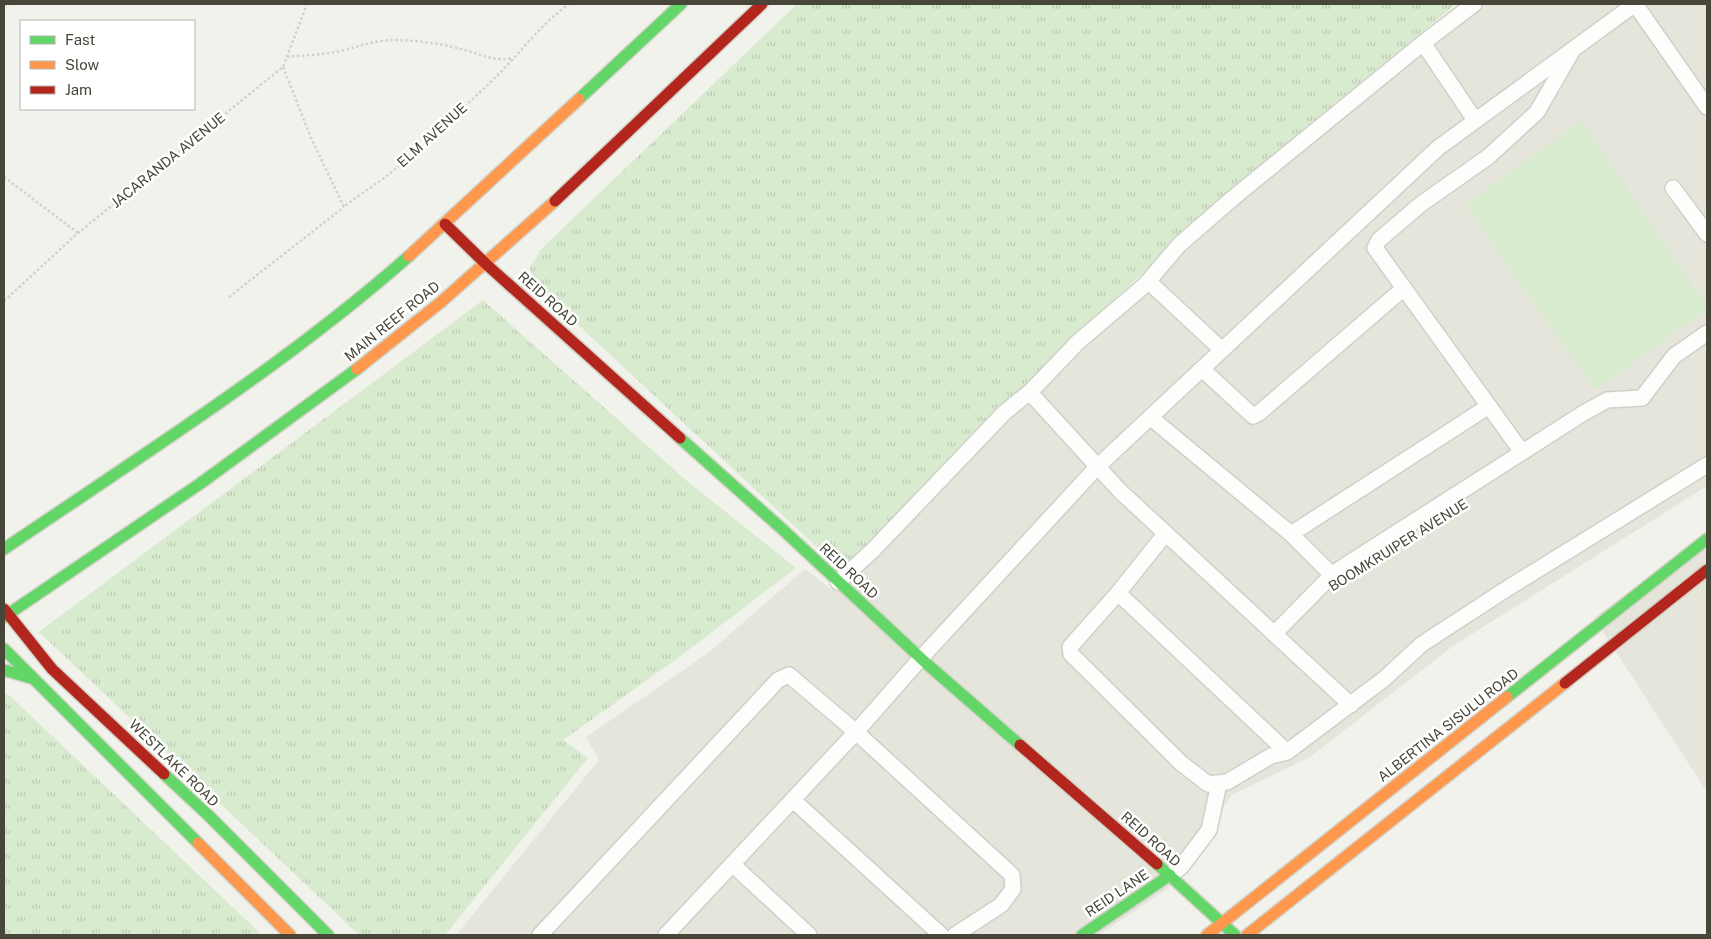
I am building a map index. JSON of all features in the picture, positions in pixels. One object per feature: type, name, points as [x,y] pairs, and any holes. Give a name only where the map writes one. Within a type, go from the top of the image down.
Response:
[{"type":"main road","points":[[4,548],[270,367],[362,298],[445,224],[681,4]]},
{"type":"main road","name":"MAIN REEF ROAD","points":[[5,613],[178,499],[393,341],[486,264],[762,4]]},
{"type":"main road","name":"REID ROAD","points":[[445,224],[486,264],[774,521],[921,658],[1170,875],[1235,935]]},
{"type":"main road","name":"ALBERTINA SISULU ROAD","points":[[1207,935],[1688,552],[1707,539]]},
{"type":"main road","points":[[1247,935],[1706,571]]},
{"type":"main road","name":"WESTLAKE ROAD","points":[[5,613],[52,670],[208,816],[328,935]]},
{"type":"main road","points":[[4,649],[290,935]]},
{"type":"main road","points":[[4,670],[31,678]]},
{"type":"main road","name":"REID LANE","points":[[1082,935],[1170,875]]},
{"type":"street","points":[[838,582],[872,551],[1005,412],[1031,391],[1078,342],[1148,281],[1179,245],[1233,198],[1423,43],[1474,4]]},
{"type":"street","points":[[671,933],[732,864],[856,732],[921,658],[1097,467],[1438,148],[1635,4],[1707,107]]},
{"type":"street","points":[[1423,43],[1475,120]]},
{"type":"street","points":[[1522,452],[1376,248],[1379,240],[1421,204],[1488,157],[1537,112],[1574,47]]},
{"type":"street","points":[[1673,188],[1707,234]]},
{"type":"street","points":[[1148,281],[1222,350]]},
{"type":"street","points":[[1202,369],[1253,416],[1259,413],[1404,288]]},
{"type":"street","points":[[1274,634],[1332,575],[1522,452],[1607,400],[1642,398],[1674,356],[1707,333]]},
{"type":"street","points":[[1033,396],[1097,467],[1351,705]]},
{"type":"street","points":[[1291,534],[1489,406]]},
{"type":"street","points":[[1150,417],[1291,534],[1332,575]]},
{"type":"street","points":[[1166,533],[1118,593],[1070,647],[1071,654],[1181,763],[1208,784],[1227,782],[1271,756],[1287,752],[1384,679],[1422,644],[1707,464]]},
{"type":"street","points":[[1688,552],[1706,571]]},
{"type":"street","points":[[1118,593],[1287,752]]},
{"type":"street","points":[[540,935],[778,680],[788,675],[856,732],[1012,875],[1013,889],[1001,904],[955,935]]},
{"type":"street","points":[[1170,875],[1181,867],[1209,830],[1219,783]]},
{"type":"street","points":[[793,800],[942,935]]},
{"type":"street","points":[[732,864],[809,935]]},
{"type":"path","points":[[4,5],[10,4]]},
{"type":"path","name":"JACARANDA AVENUE","points":[[4,301],[78,233],[282,67],[306,4]]},
{"type":"path","name":"ELM AVENUE","points":[[229,297],[360,194],[386,176],[497,76],[556,13],[569,4]]},
{"type":"path","points":[[286,57],[340,51],[365,43],[392,40],[437,44],[494,59],[514,58]]},
{"type":"path","points":[[282,67],[311,138],[344,207]]},
{"type":"path","points":[[4,177],[78,233]]},
{"type":"shaded area","points":[[1474,4],[1707,4],[1707,486],[1453,646],[1310,757],[1232,795],[1167,889],[1099,935],[456,935],[599,760],[586,737],[708,653],[805,569],[831,589],[1129,292]]},
{"type":"shaded area","points":[[1707,532],[1707,792],[1594,618]]},
{"type":"green space","points":[[797,4],[1456,4],[1256,168],[1058,352],[961,448],[845,573],[547,296],[529,269],[541,249]]},
{"type":"green space","points":[[1582,120],[1707,306],[1707,310],[1595,390],[1465,205]]},
{"type":"green space","points":[[483,300],[687,481],[796,568],[678,658],[563,740],[588,758],[445,935],[359,935],[39,632]]},
{"type":"green space","points":[[4,693],[9,695],[262,935],[4,935]]},
{"type":"traffic: fast","points":[[579,99],[681,4]]},
{"type":"traffic: fast","points":[[4,549],[211,409],[312,335],[409,256]]},
{"type":"traffic: fast","points":[[4,617],[201,483],[357,369]]},
{"type":"traffic: fast","points":[[680,438],[781,528],[927,664],[1020,745]]},
{"type":"traffic: fast","points":[[1507,697],[1707,539]]},
{"type":"traffic: fast","points":[[4,649],[198,843]]},
{"type":"traffic: fast","points":[[4,670],[31,678]]},
{"type":"traffic: fast","points":[[164,774],[208,815],[328,935]]},
{"type":"traffic: fast","points":[[1157,864],[1235,935]]},
{"type":"traffic: fast","points":[[1082,935],[1170,875]]},
{"type":"traffic: slow","points":[[409,256],[579,99]]},
{"type":"traffic: slow","points":[[357,369],[441,302],[555,201]]},
{"type":"traffic: slow","points":[[1247,935],[1565,683]]},
{"type":"traffic: slow","points":[[1207,935],[1507,697]]},
{"type":"traffic: slow","points":[[198,843],[290,935]]},
{"type":"traffic: jam","points":[[555,201],[762,4]]},
{"type":"traffic: jam","points":[[445,224],[486,264],[680,438]]},
{"type":"traffic: jam","points":[[1565,683],[1707,570]]},
{"type":"traffic: jam","points":[[4,609],[52,669],[164,774]]},
{"type":"traffic: jam","points":[[1020,745],[1157,864]]}]
